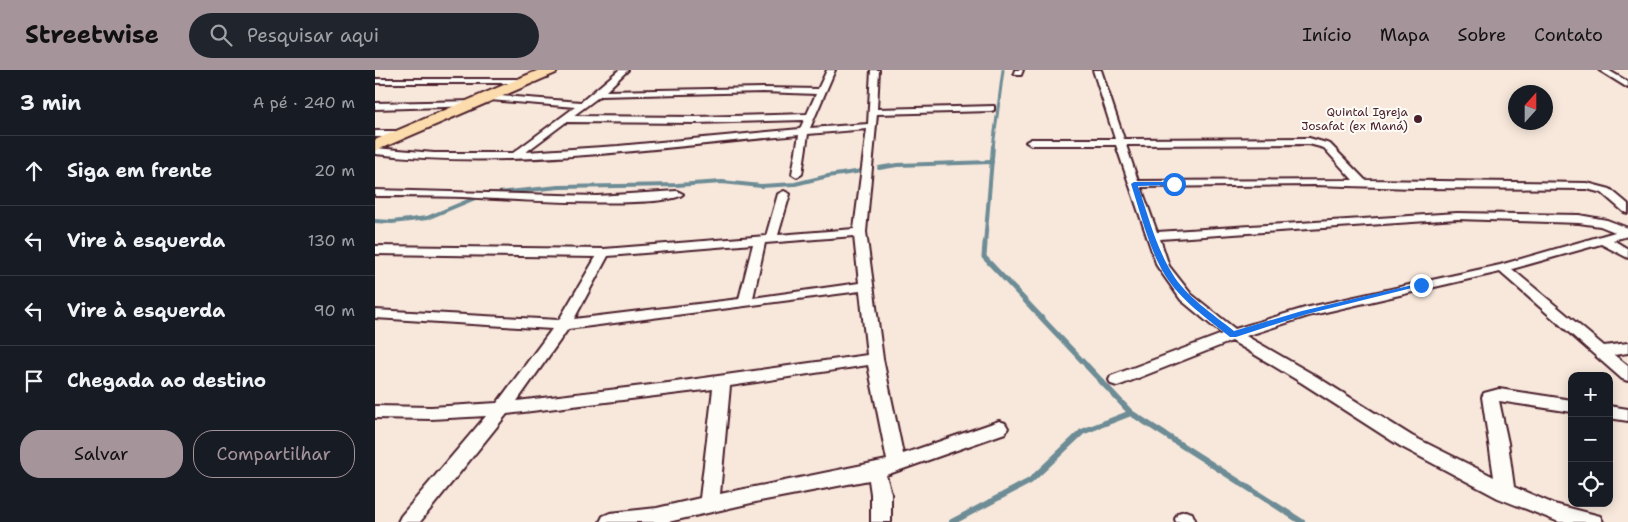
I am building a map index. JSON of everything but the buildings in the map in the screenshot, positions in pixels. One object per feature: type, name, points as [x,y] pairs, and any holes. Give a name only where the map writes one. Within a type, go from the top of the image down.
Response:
[{"type":"highway","points":[[375,146],[483,101],[521,82],[551,70]]},
{"type":"highway","points":[[521,82],[559,70]]},
{"type":"street","points":[[375,81],[521,82],[540,70]]},
{"type":"street","points":[[515,156],[597,94],[624,70]]},
{"type":"street","points":[[797,174],[804,130],[831,70]]},
{"type":"street","points":[[875,70],[872,126],[860,232],[875,359],[896,462]]},
{"type":"street","points":[[1097,70],[1163,266],[1186,297],[1233,335],[1301,374],[1406,441],[1505,492],[1552,512],[1593,522]]},
{"type":"street","points":[[1603,70],[1628,86]]},
{"type":"street","points":[[597,94],[763,90],[821,92]]},
{"type":"street","points":[[375,106],[483,101],[583,105]]},
{"type":"street","points":[[872,112],[991,108]]},
{"type":"street","points":[[564,119],[696,120],[810,117]]},
{"type":"street","points":[[375,151],[414,156],[477,158],[607,152],[804,130],[872,126]]},
{"type":"street","points":[[375,134],[405,134]]},
{"type":"street","points":[[1031,142],[1314,142],[1327,146],[1361,182]]},
{"type":"street","points":[[1134,184],[1361,182],[1415,185],[1587,186],[1597,187],[1606,191],[1628,210]]},
{"type":"street","points":[[375,193],[638,200],[677,194]]},
{"type":"street","points":[[745,303],[766,239],[784,194]]},
{"type":"street","points":[[1152,236],[1466,216],[1579,219],[1603,223],[1626,232]]},
{"type":"street","points":[[375,250],[604,253],[860,232]]},
{"type":"street","points":[[1117,380],[1233,335],[1331,306],[1503,268],[1626,232]]},
{"type":"street","points":[[1604,240],[1628,254]]},
{"type":"street","points":[[408,522],[502,409],[563,324],[604,253]]},
{"type":"street","points":[[1503,268],[1628,375]]},
{"type":"street","points":[[375,314],[563,324],[745,303],[867,286]]},
{"type":"street","points":[[1601,352],[1628,348]]},
{"type":"street","points":[[375,412],[419,413],[502,409],[722,383],[875,359]]},
{"type":"street","points":[[709,504],[722,383]]},
{"type":"street","points":[[1505,492],[1499,443],[1490,397],[1499,395],[1568,405]]},
{"type":"street","points":[[1613,413],[1628,415]]},
{"type":"street","points":[[610,522],[657,516],[876,470],[999,428]]},
{"type":"street","points":[[876,470],[881,494],[881,522]]},
{"type":"waterway","points":[[993,147],[1003,70]]},
{"type":"waterway","points":[[992,162],[993,146]]},
{"type":"waterway","points":[[879,168],[897,165],[992,162]]},
{"type":"waterway","points":[[985,244],[992,162]]},
{"type":"waterway","points":[[488,194],[559,187],[677,185],[722,182],[761,186],[795,184],[828,176],[862,171]]},
{"type":"waterway","points":[[375,221],[392,222],[427,218],[480,196]]},
{"type":"waterway","points":[[985,243],[984,257],[1088,367]]},
{"type":"waterway","points":[[1087,366],[1131,413]]},
{"type":"waterway","points":[[952,522],[1030,481],[1082,432],[1131,413]]},
{"type":"waterway","points":[[1131,413],[1302,522]]},
{"type":"place","name":"Quintal Igreja Josafat (ex Maná)","points":[[1418,119]]},
{"type":"route","points":[[1174,184],[1134,184],[1163,266],[1186,297],[1233,335],[1305,312],[1421,285]]}]
